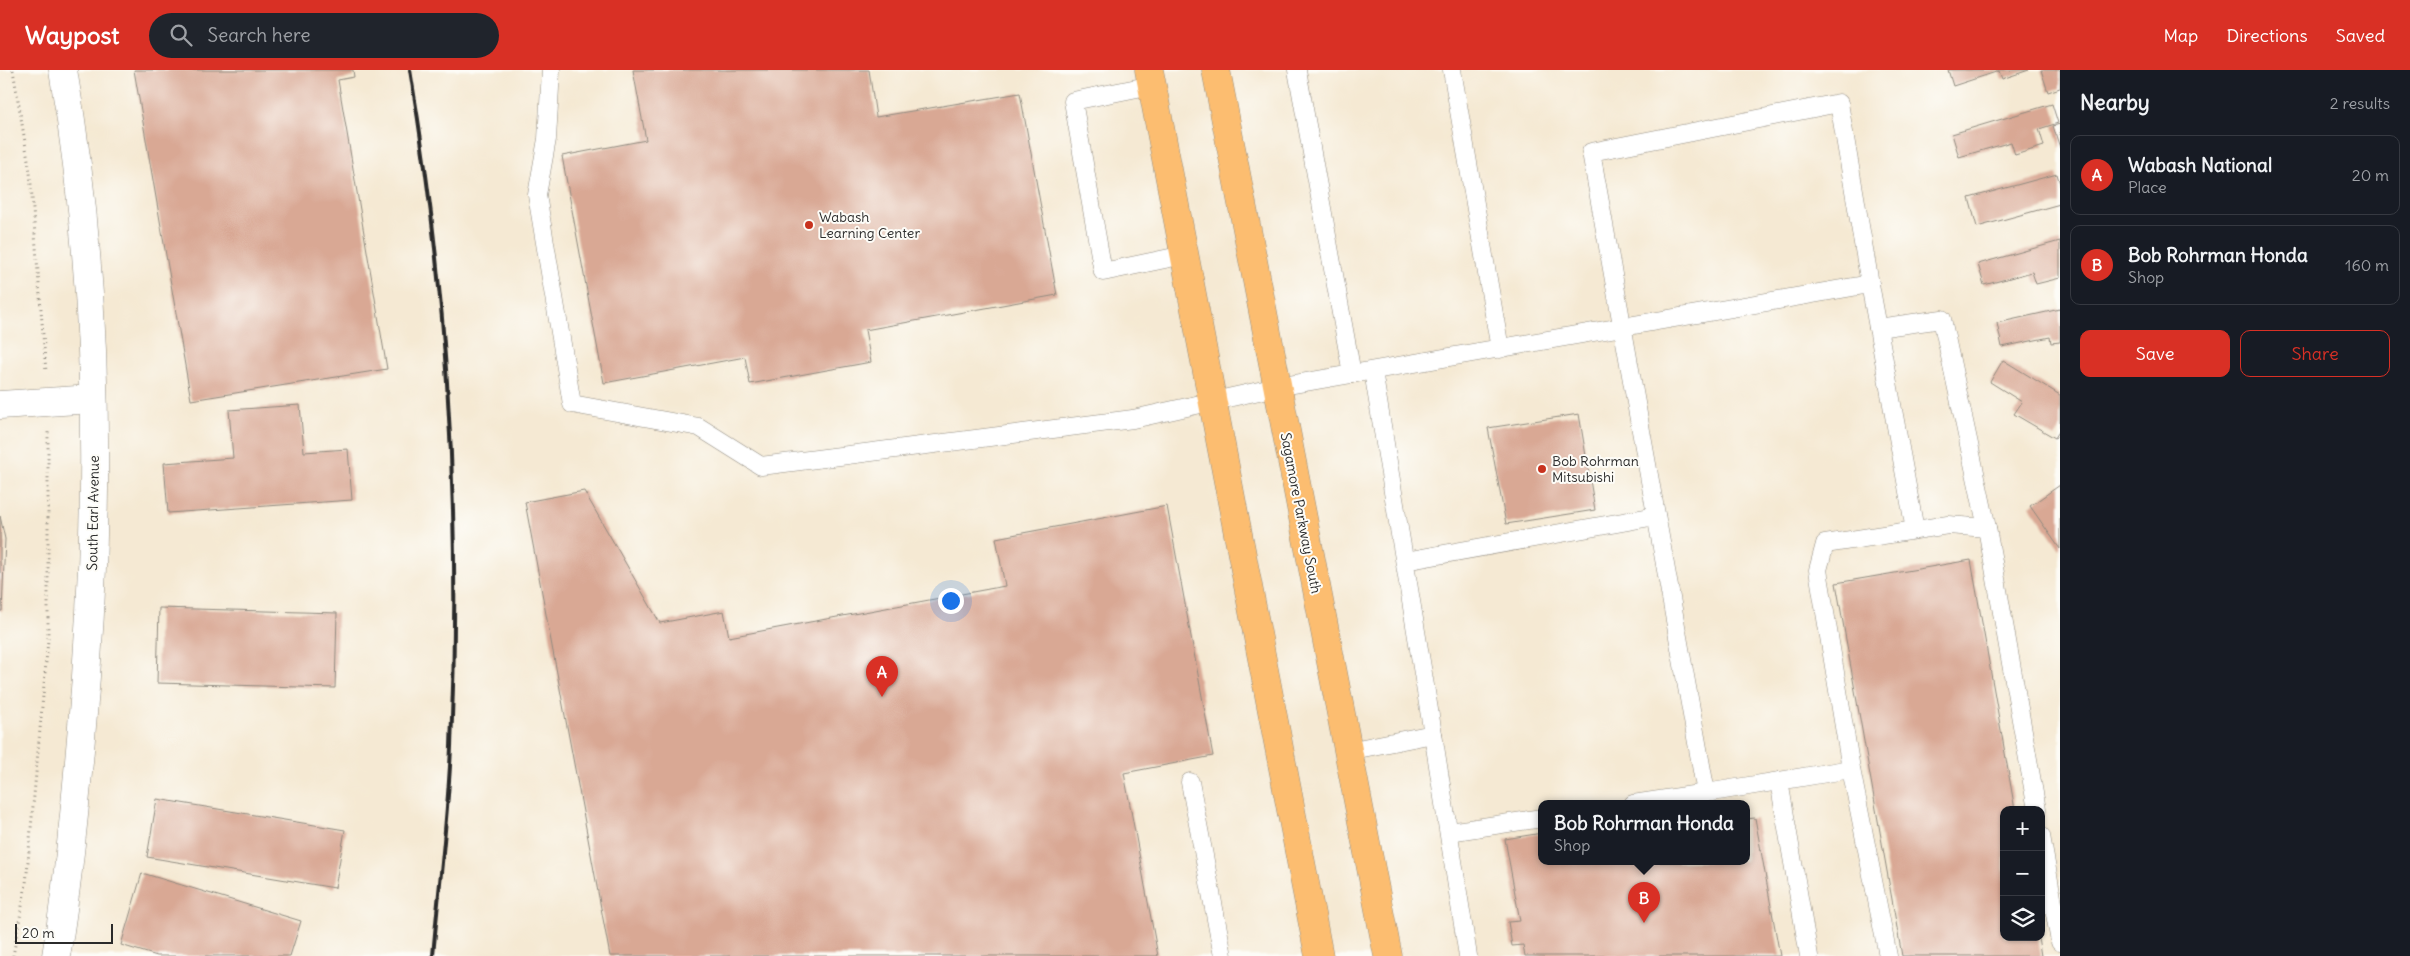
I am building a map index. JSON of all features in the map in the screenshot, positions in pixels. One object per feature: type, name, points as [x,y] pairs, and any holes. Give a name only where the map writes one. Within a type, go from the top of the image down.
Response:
[{"type":"main road","name":"Sagamore Parkway South","points":[[1216,70],[1388,956]]},
{"type":"main road","points":[[1150,78],[1318,956]]},
{"type":"street","name":"South Earl Avenue","points":[[56,956],[72,847],[89,650],[94,528],[93,399],[89,309],[81,204],[73,131],[63,70]]},
{"type":"street","points":[[0,405],[93,399]]},
{"type":"lane","points":[[552,70],[547,139],[538,194],[572,404],[699,427],[761,466],[1133,419],[1212,400],[1352,374],[1870,284]]},
{"type":"lane","points":[[1297,70],[1352,374]]},
{"type":"lane","points":[[1452,70],[1500,349]]},
{"type":"lane","points":[[1150,78],[1073,101],[1103,272],[1184,255]]},
{"type":"lane","points":[[1706,793],[1591,152],[1840,103],[1870,284],[1915,530]]},
{"type":"lane","points":[[1878,328],[1942,319],[1986,528],[2035,806]]},
{"type":"lane","points":[[1373,371],[1468,956]]},
{"type":"lane","points":[[1405,561],[1656,516]]},
{"type":"lane","points":[[1888,956],[1851,769],[1818,570],[1824,544],[1948,525],[1986,528]]},
{"type":"lane","points":[[1348,751],[1433,734]]},
{"type":"lane","points":[[1660,800],[1851,769]]},
{"type":"lane","points":[[1779,781],[1809,956]]},
{"type":"lane","points":[[1190,782],[1223,956]]},
{"type":"lane","points":[[1449,832],[1538,819]]},
{"type":"lane","points":[[2044,851],[2060,942]]},
{"type":"path","points":[[13,70],[30,172],[46,369]]},
{"type":"path","points":[[13,956],[26,884],[48,640],[48,436]]},
{"type":"building","points":[[134,70],[353,70],[354,77],[338,80],[387,369],[191,400]]},
{"type":"building","name":"Wabash Learning Center","points":[[633,70],[869,70],[876,117],[1020,93],[1057,295],[865,330],[871,362],[750,384],[745,357],[604,383],[562,156],[646,140]]},
{"type":"building","points":[[1948,70],[2029,70],[2002,79],[1999,71],[1953,86]]},
{"type":"building","points":[[2041,70],[2060,70],[2060,88],[2048,92]]},
{"type":"building","points":[[2052,104],[2058,123],[2039,129],[2044,146],[2015,155],[2011,142],[1959,157],[1952,134]]},
{"type":"building","points":[[2060,124],[2060,148],[2053,126]]},
{"type":"building","points":[[2057,174],[2060,184],[2060,204],[1977,227],[1969,198]]},
{"type":"building","points":[[2060,241],[2060,278],[2036,284],[2032,272],[1984,285],[1978,264]]},
{"type":"building","points":[[2060,309],[2060,342],[2051,343],[2050,337],[2002,347],[1997,323]]},
{"type":"building","points":[[2003,360],[2060,395],[2060,430],[2055,438],[2014,414],[2022,402],[1990,382]]},
{"type":"building","points":[[300,405],[304,452],[348,449],[352,500],[168,513],[164,463],[233,458],[229,410]]},
{"type":"building","name":"Bob Rohrman Mitsubishi","points":[[1579,414],[1595,510],[1506,524],[1488,428]]},
{"type":"building","points":[[2060,485],[2060,549],[2030,506]]},
{"type":"building","points":[[584,491],[660,623],[724,611],[729,637],[1005,586],[996,538],[1167,506],[1213,756],[1124,773],[1158,956],[610,956],[525,502]]},
{"type":"building","points":[[0,516],[5,539],[2,611],[0,611]]},
{"type":"building","points":[[1971,560],[2014,806],[2000,806],[2000,941],[2039,941],[2041,956],[1902,956],[1836,583]]},
{"type":"building","points":[[159,608],[337,613],[335,688],[157,683]]},
{"type":"building","points":[[157,799],[345,830],[335,888],[147,857]]},
{"type":"building","points":[[1755,818],[1780,956],[1525,956],[1523,945],[1512,946],[1508,922],[1520,921],[1505,839],[1538,834],[1538,865],[1750,865],[1750,819]]},
{"type":"building","points":[[142,873],[301,921],[290,956],[157,956],[121,945]]},
{"type":"railway","points":[[410,70],[434,238],[448,407],[452,492],[454,662],[450,773],[433,956]]},
{"type":"place","name":"Wabash Learning Center","points":[[809,225]]},
{"type":"place","name":"Bob Rohrman Mitsubishi","points":[[1542,469]]},
{"type":"place","name":"Wabash National","points":[[882,697]]},
{"type":"place","name":"Bob Rohrman Honda","points":[[1644,923]]}]
